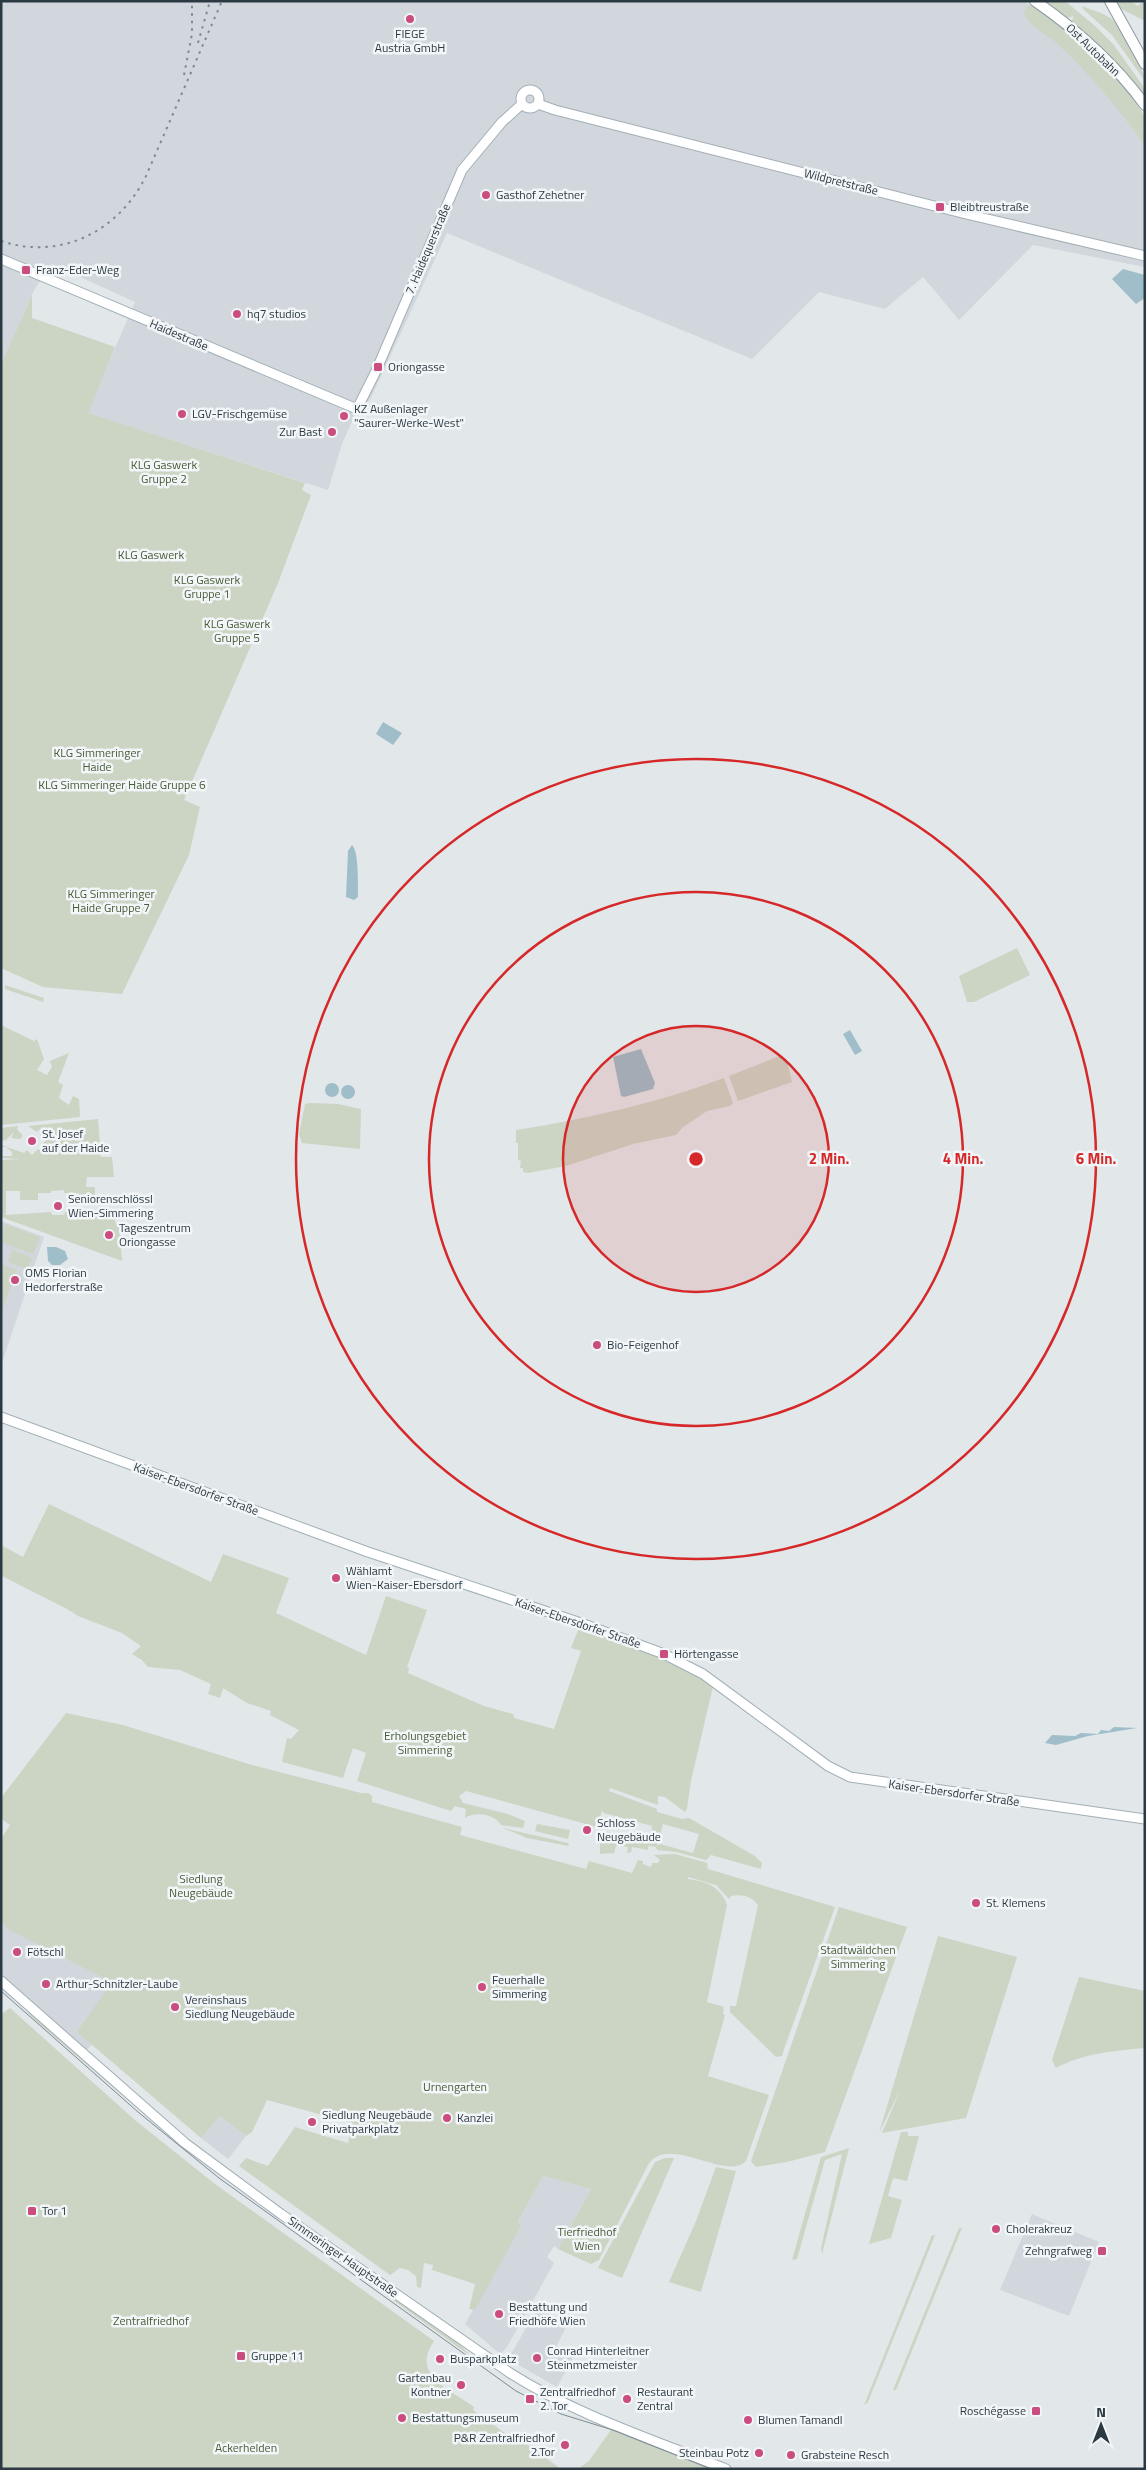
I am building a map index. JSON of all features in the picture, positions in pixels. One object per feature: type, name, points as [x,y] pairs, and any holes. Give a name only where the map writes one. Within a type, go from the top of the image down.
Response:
[{"type":"highway","name":"Ost Autobahn","points":[[1035,1],[1090,44],[1116,70],[1145,105]]},
{"type":"highway","points":[[1110,1],[1145,64]]},
{"type":"main road","name":"7. Haidequerstraße","points":[[357,410],[376,372],[462,170],[502,122],[522,104],[523,94],[531,90],[538,95],[538,104]]},
{"type":"main road","points":[[522,104],[529,108],[538,104]]},
{"type":"main road","name":"Wildpretstraße","points":[[538,104],[555,110],[940,207],[1145,256]]},
{"type":"main road","name":"Haidestraße","points":[[1,260],[357,410]]},
{"type":"main road","name":"Kaiser-Ebersdorfer Straße","points":[[1,1417],[368,1552],[580,1623],[664,1654],[703,1674],[828,1766],[850,1776],[877,1782],[1145,1819]]},
{"type":"main road","name":"Simmeringer Hauptstraße","points":[[1,1981],[185,2143],[281,2214],[510,2373],[562,2401],[726,2469]]},
{"type":"shaded area","points":[[1,1],[1024,1],[1028,4],[1025,10],[1027,19],[1061,46],[1092,76],[1115,104],[1145,147],[1145,267],[1033,245],[959,320],[923,277],[885,309],[819,292],[752,359],[447,233],[370,400],[357,410],[342,444],[328,490],[87,413],[135,302],[52,264],[34,290],[1,364]]},
{"type":"shaded area","name":"OMS Florian Hedorferstraße","points":[[1,1221],[44,1237],[1,1366]]},
{"type":"shaded area","points":[[1,1920],[131,1992],[94,2043],[83,2053],[1,1981]]},
{"type":"shaded area","points":[[220,2116],[246,2136],[228,2159],[201,2138]]},
{"type":"shaded area","points":[[543,2176],[591,2189],[558,2249],[554,2246],[547,2257],[554,2263],[507,2347],[500,2354],[465,2324],[521,2226],[518,2221]]},
{"type":"shaded area","points":[[1032,2214],[1099,2242],[1069,2316],[1000,2290]]},
{"type":"shaded area","points":[[537,2309],[568,2323],[556,2347],[573,2357],[557,2387],[508,2359]]},
{"type":"green space","points":[[1042,1],[1065,1],[1095,26],[1114,45],[1145,89],[1145,98],[1071,22],[1074,16],[1067,18]]},
{"type":"green space","points":[[1105,1],[1130,1],[1138,6],[1142,2],[1145,4],[1145,21]]},
{"type":"green space","points":[[1028,4],[1057,24],[1092,54],[1136,102],[1144,116],[1145,147],[1116,107],[1083,70],[1056,42],[1029,22],[1024,12]]},
{"type":"green space","points":[[1082,6],[1112,19],[1126,38],[1145,81],[1112,35]]},
{"type":"green space","points":[[32,295],[32,318],[115,347],[88,413],[305,483],[302,490],[311,495],[278,583],[184,800],[200,807],[189,855],[122,994],[43,987],[1,968],[1,364]]},
{"type":"green space","points":[[1017,948],[1030,975],[974,1002],[967,1002],[959,976]]},
{"type":"green space","points":[[5,985],[44,998],[43,1002],[5,989]]},
{"type":"green space","points":[[1,1025],[34,1041],[37,1039],[44,1059],[37,1070],[47,1075],[52,1067],[50,1061],[69,1053],[58,1082],[63,1085],[59,1098],[69,1105],[73,1096],[79,1099],[80,1117],[1,1125]]},
{"type":"green space","points":[[782,1055],[788,1065],[792,1082],[738,1101],[729,1076]]},
{"type":"green space","points":[[724,1078],[733,1103],[730,1106],[707,1111],[683,1127],[676,1135],[633,1144],[566,1166],[528,1173],[523,1172],[523,1168],[520,1168],[521,1161],[518,1160],[516,1130],[622,1109]]},
{"type":"green space","points":[[305,1104],[338,1104],[361,1109],[360,1149],[302,1143],[299,1134]]},
{"type":"green space","points":[[98,1119],[101,1157],[112,1157],[114,1177],[87,1177],[86,1187],[95,1187],[95,1200],[79,1200],[79,1193],[64,1193],[64,1190],[38,1193],[38,1200],[20,1200],[20,1191],[6,1191],[6,1215],[51,1212],[52,1215],[64,1215],[65,1212],[106,1214],[106,1218],[115,1218],[115,1223],[119,1224],[122,1261],[1,1217],[1,1160],[20,1159],[1,1158],[1,1156],[12,1156],[12,1152],[6,1147],[1,1147],[1,1145],[24,1153],[27,1150],[32,1155],[38,1149],[41,1151],[43,1149],[41,1146],[46,1140],[40,1135],[45,1129],[42,1127],[37,1132],[28,1126]]},
{"type":"green space","points":[[18,1126],[17,1129],[23,1136],[20,1139],[11,1138],[14,1132],[6,1140],[1,1141],[1,1128]]},
{"type":"green space","points":[[5,1224],[40,1237],[33,1254],[1,1242]]},
{"type":"green space","points":[[13,1250],[32,1258],[27,1269],[8,1262]]},
{"type":"green space","points":[[1,1264],[17,1270],[1,1313]]},
{"type":"green space","name":"Erholungsgebiet Simmering","points":[[49,1504],[211,1582],[223,1554],[289,1578],[276,1613],[366,1655],[386,1596],[427,1610],[407,1667],[409,1668],[408,1673],[484,1706],[513,1714],[514,1718],[554,1729],[581,1651],[571,1648],[581,1623],[651,1649],[714,1682],[691,1781],[687,1809],[685,1812],[665,1797],[658,1796],[658,1805],[610,1788],[609,1791],[657,1809],[657,1812],[682,1819],[689,1818],[755,1856],[762,1863],[761,1869],[711,1855],[706,1860],[676,1852],[657,1850],[656,1847],[648,1846],[648,1850],[632,1847],[631,1852],[627,1853],[628,1847],[616,1846],[614,1853],[600,1854],[600,1843],[595,1839],[600,1840],[607,1836],[605,1831],[652,1844],[654,1840],[651,1839],[652,1826],[602,1811],[600,1817],[606,1819],[604,1829],[466,1791],[459,1796],[463,1803],[508,1814],[525,1821],[523,1828],[501,1825],[490,1816],[479,1814],[465,1818],[466,1809],[455,1806],[451,1811],[357,1781],[366,1753],[353,1748],[343,1778],[282,1762],[287,1738],[291,1739],[299,1730],[270,1715],[271,1711],[247,1703],[223,1688],[220,1698],[208,1694],[211,1684],[180,1670],[148,1667],[142,1660],[132,1654],[141,1646],[122,1633],[78,1616],[2,1576],[1,1545],[23,1557]],"holes":[[[663,1824],[699,1834],[693,1853],[660,1844],[657,1846]]]},
{"type":"green space","points":[[66,1713],[123,1725],[252,1765],[361,1793],[368,1793],[372,1796],[372,1802],[462,1827],[460,1835],[586,1869],[589,1861],[632,1873],[638,1860],[651,1867],[652,1863],[658,1863],[660,1860],[654,1855],[675,1854],[707,1863],[708,1869],[835,1907],[782,2056],[776,2057],[730,2012],[730,2006],[736,2006],[758,1905],[749,1898],[739,1895],[731,1896],[729,1899],[716,1885],[688,1877],[688,1879],[707,1883],[717,1889],[727,1905],[707,2002],[724,2007],[723,2014],[725,2015],[708,2076],[769,2095],[746,2161],[737,2166],[725,2166],[683,2155],[669,2154],[657,2157],[648,2165],[599,2260],[591,2264],[558,2249],[591,2189],[543,2176],[518,2221],[521,2226],[475,2310],[469,2309],[475,2284],[432,2270],[433,2265],[424,2263],[421,2288],[417,2287],[416,2276],[408,2270],[400,2268],[390,2275],[239,2166],[246,2158],[268,2166],[295,2127],[348,2143],[353,2123],[267,2100],[252,2132],[246,2136],[220,2116],[201,2138],[77,2032],[112,1982],[10,1930],[1,1922],[1,1839],[10,1825],[1,1819],[1,1798]]},
{"type":"green space","points":[[537,1824],[570,1830],[568,1839],[535,1831]]},
{"type":"green space","points":[[503,1828],[568,1843],[569,1846],[527,1838]]},
{"type":"green space","name":"Stadtwäldchen Simmering","points":[[839,1907],[907,1927],[825,2152],[787,2162],[756,2167],[751,2161]]},
{"type":"green space","points":[[938,1936],[1017,1957],[966,2118],[882,2133],[901,2088],[879,2133]]},
{"type":"green space","points":[[1079,1977],[1145,1991],[1145,2048],[1088,2056],[1056,2068],[1052,2060]]},
{"type":"green space","name":"Zentralfriedhof","points":[[10,2008],[136,2121],[215,2184],[434,2341],[428,2353],[427,2364],[430,2373],[436,2381],[474,2407],[473,2410],[516,2441],[518,2438],[561,2469],[1,2469],[1,2014]]},
{"type":"green space","points":[[28,2011],[184,2147],[457,2342],[473,2358],[186,2150],[36,2021]]},
{"type":"green space","points":[[901,2132],[908,2132],[908,2136],[919,2136],[907,2181],[893,2178],[888,2196],[902,2200],[891,2238],[869,2244]]},
{"type":"green space","points":[[849,2148],[822,2254],[821,2248],[842,2154],[825,2160],[797,2259],[792,2260],[821,2157]]},
{"type":"green space","points":[[665,2158],[674,2158],[622,2278],[598,2268],[655,2162]]},
{"type":"green space","points":[[716,2167],[736,2171],[701,2292],[669,2282],[696,2221]]},
{"type":"green space","points":[[959,2228],[962,2228],[896,2390],[893,2390]]},
{"type":"green space","points":[[932,2235],[935,2235],[868,2402],[864,2405]]},
{"type":"green space","points":[[613,2427],[718,2469],[578,2469],[589,2461]]},
{"type":"water","points":[[1123,269],[1145,275],[1145,298],[1136,304],[1112,279]]},
{"type":"water","points":[[383,722],[402,733],[393,745],[376,734]]},
{"type":"water","points":[[352,845],[356,854],[358,877],[358,897],[354,900],[346,897],[348,851]]},
{"type":"water","points":[[850,1030],[862,1051],[855,1055],[843,1034]]},
{"type":"water","points":[[641,1049],[655,1083],[653,1089],[624,1097],[621,1096],[613,1057]]},
{"type":"water","points":[[329,1083],[335,1083],[339,1090],[335,1097],[329,1097],[325,1093],[325,1087]]},
{"type":"water","points":[[345,1085],[351,1085],[355,1092],[351,1099],[345,1099],[341,1095],[341,1089]]},
{"type":"water","points":[[47,1247],[56,1247],[65,1251],[68,1259],[60,1265],[52,1265],[48,1261]]},
{"type":"water","points":[[1114,1727],[1137,1728],[1088,1736],[1056,1745],[1045,1743],[1052,1735],[1098,1734],[1101,1730],[1109,1731]]},
{"type":"tram line","points":[[1,1991],[138,2112],[219,2178],[516,2391],[561,2414],[616,2431],[711,2469]]},
{"type":"railway","points":[[184,75],[192,34],[192,1]]},
{"type":"railway","points":[[198,43],[210,1]]},
{"type":"railway","points":[[1,241],[23,246],[45,247],[66,244],[86,237],[104,226],[120,212],[146,176],[222,1]]},
{"type":"place","name":"FIEGE Austria GmbH","points":[[410,19]]},
{"type":"place","name":"Gasthof Zehetner","points":[[486,195]]},
{"type":"place","name":"Bleibtreustraße","points":[[940,207]]},
{"type":"place","name":"Franz-Eder-Weg","points":[[26,270]]},
{"type":"place","name":"hq7 studios","points":[[237,314]]},
{"type":"place","name":"Oriongasse","points":[[378,367]]},
{"type":"place","name":"LGV-Frischgemüse","points":[[182,414]]},
{"type":"place","name":"KZ Außenlager \"Saurer-Werke-West\"","points":[[344,416]]},
{"type":"place","name":"Zur Bast","points":[[332,432]]},
{"type":"place","name":"St. Josef auf der Haide","points":[[32,1141]]},
{"type":"place","name":"Seniorenschlössl Wien-Simmering","points":[[58,1206]]},
{"type":"place","name":"Tageszentrum Oriongasse","points":[[109,1235]]},
{"type":"place","name":"OMS Florian Hedorferstraße","points":[[15,1280]]},
{"type":"place","name":"Bio-Feigenhof","points":[[597,1345]]},
{"type":"place","name":"Wählamt Wien-Kaiser-Ebersdorf","points":[[336,1578]]},
{"type":"place","name":"Hörtengasse","points":[[664,1654]]},
{"type":"place","name":"Schloss Neugebäude","points":[[587,1830]]},
{"type":"place","name":"St. Klemens","points":[[976,1903]]},
{"type":"place","name":"Fötschl","points":[[17,1952]]},
{"type":"place","name":"Arthur-Schnitzler-Laube","points":[[46,1984]]},
{"type":"place","name":"Feuerhalle Simmering","points":[[482,1987]]},
{"type":"place","name":"Vereinshaus Siedlung Neugebäude","points":[[175,2007]]},
{"type":"place","name":"Kanzlei","points":[[447,2118]]},
{"type":"place","name":"Siedlung Neugebäude Privatparkplatz","points":[[312,2122]]},
{"type":"place","name":"Tor 1","points":[[32,2211]]},
{"type":"place","name":"Cholerakreuz","points":[[996,2229]]},
{"type":"place","name":"Zehngrafweg","points":[[1102,2251]]},
{"type":"place","name":"Bestattung und Friedhöfe Wien","points":[[499,2314]]},
{"type":"place","name":"Gruppe 11","points":[[241,2356]]},
{"type":"place","name":"Conrad Hinterleitner Steinmetzmeister","points":[[537,2358]]},
{"type":"place","name":"Busparkplatz","points":[[440,2359]]},
{"type":"place","name":"Gartenbau Kontner","points":[[461,2385]]},
{"type":"place","name":"Zentralfriedhof 2. Tor","points":[[530,2399]]},
{"type":"place","name":"Restaurant Zentral","points":[[627,2399]]},
{"type":"place","name":"Roschégasse","points":[[1036,2411]]},
{"type":"place","name":"Bestattungsmuseum","points":[[402,2418]]},
{"type":"place","name":"Blumen Tamandl","points":[[748,2420]]},
{"type":"place","name":"P&R Zentralfriedhof 2.Tor","points":[[565,2445]]},
{"type":"place","name":"Steinbau Potz","points":[[759,2453]]},
{"type":"place","name":"Grabsteine Resch","points":[[791,2455]]},
{"type":"park label","name":"KLG Gaswerk Gruppe 2","points":[[164,472]]},
{"type":"park label","name":"KLG Gaswerk","points":[[151,555]]},
{"type":"park label","name":"KLG Gaswerk Gruppe 1","points":[[207,587]]},
{"type":"park label","name":"KLG Gaswerk Gruppe 5","points":[[237,631]]},
{"type":"park label","name":"KLG Simmeringer Haide","points":[[97,760]]},
{"type":"park label","name":"KLG Simmeringer Haide Gruppe 6","points":[[122,785]]},
{"type":"park label","name":"KLG Simmeringer Haide Gruppe 7","points":[[111,901]]},
{"type":"park label","name":"Siedlung Neugebäude","points":[[201,1886]]},
{"type":"park label","name":"Urnengarten","points":[[455,2087]]},
{"type":"park label","name":"Tierfriedhof Wien","points":[[587,2239]]},
{"type":"park label","name":"Ackerhelden","points":[[246,2448]]}]
